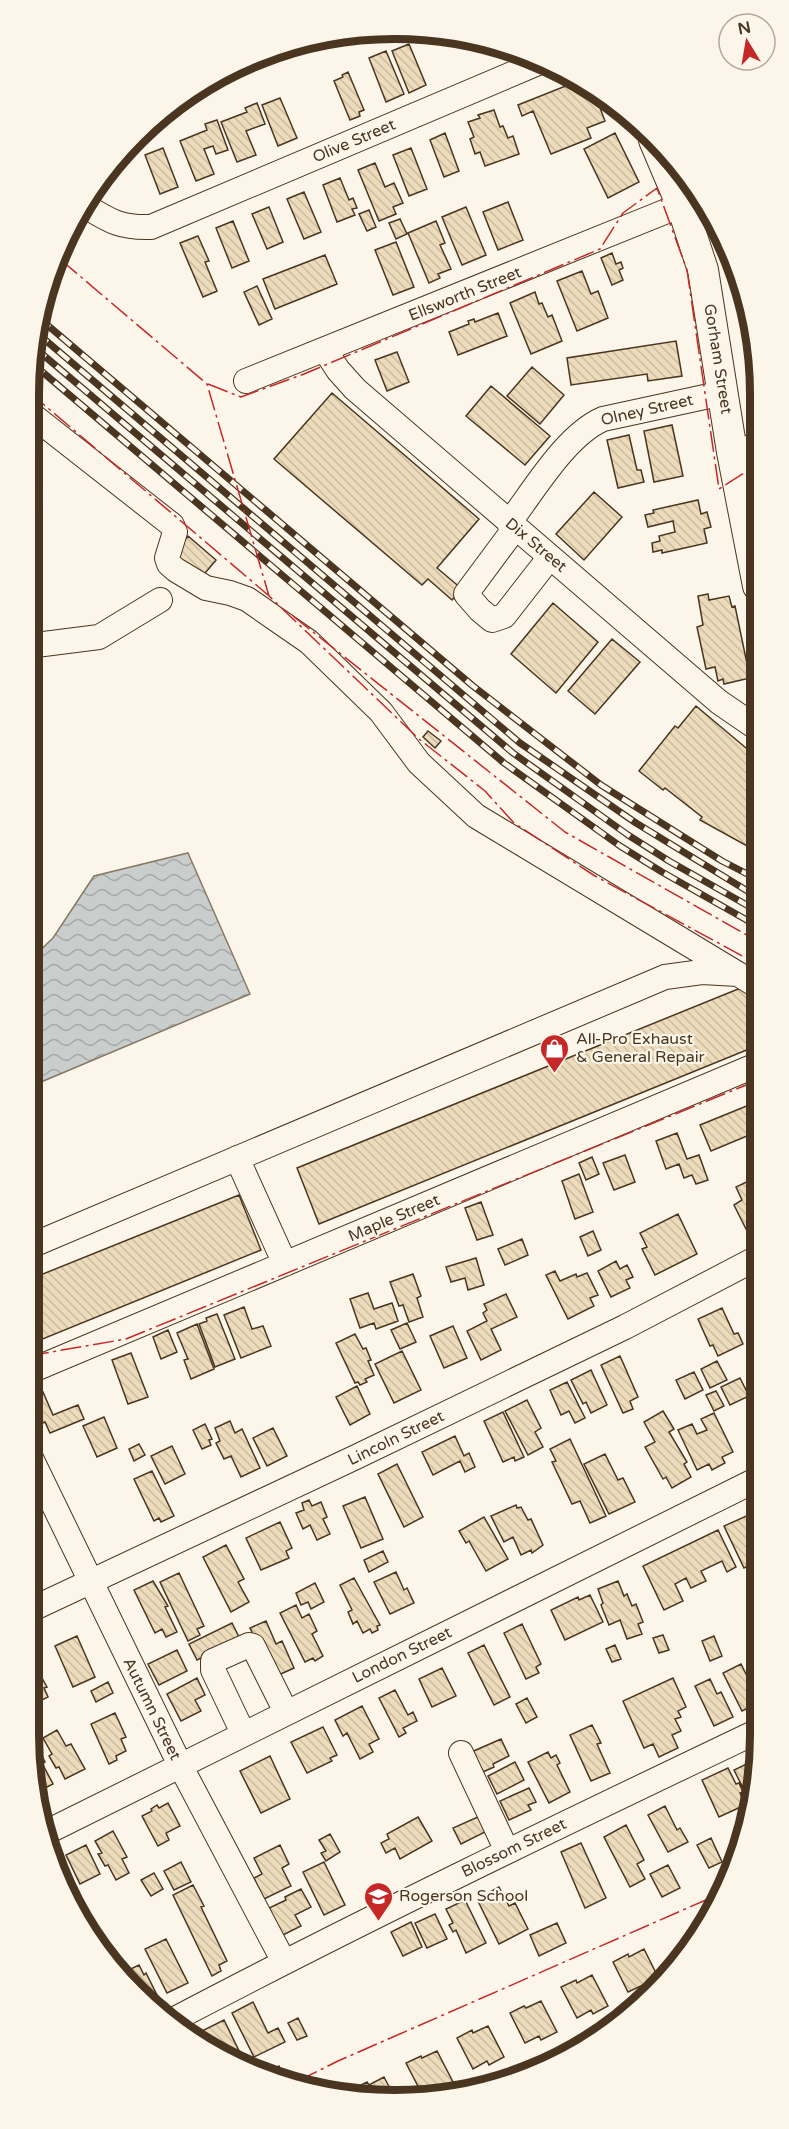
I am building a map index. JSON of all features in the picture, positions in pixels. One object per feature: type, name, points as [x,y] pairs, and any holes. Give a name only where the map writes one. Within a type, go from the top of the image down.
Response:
[{"type":"main road","name":"Gorham Street","points":[[676,177],[691,202],[723,393],[745,449],[750,501]]},
{"type":"street","name":"Olive Street","points":[[91,210],[108,221],[131,227],[151,227],[531,66]]},
{"type":"street","name":"Ellsworth Street","points":[[246,381],[691,202]]},
{"type":"street","name":"Dix Street","points":[[325,350],[338,370],[355,389],[719,702],[750,723]]},
{"type":"street","name":"Olney Street","points":[[550,557],[504,616],[492,620],[466,594],[565,449],[589,425],[603,419],[723,393]]},
{"type":"street","points":[[39,421],[171,525],[175,532],[168,558],[169,564],[206,588],[247,599],[309,642],[381,712],[419,763],[476,816],[750,981]]},
{"type":"street","points":[[39,645],[99,637],[160,600]]},
{"type":"street","points":[[39,1242],[665,977],[702,972],[738,974]]},
{"type":"street","name":"Maple Street","points":[[39,1367],[750,1068]]},
{"type":"street","points":[[237,1158],[285,1264]]},
{"type":"street","name":"Lincoln Street","points":[[39,1606],[625,1327],[750,1262]]},
{"type":"street","name":"Autumn Street","points":[[39,1475],[180,1765],[284,1962]]},
{"type":"street","name":"London Street","points":[[52,1830],[750,1483]]},
{"type":"street","points":[[243,1733],[213,1670],[213,1661],[249,1644],[253,1646],[286,1712]]},
{"type":"street","name":"Blossom Street","points":[[178,2017],[507,1851],[750,1735]]},
{"type":"street","points":[[461,1753],[507,1851]]},
{"type":"water","points":[[188,853],[250,994],[39,1083],[39,951],[53,938],[94,876]]},
{"type":"building","points":[[409,44],[426,85],[409,93],[392,51]]},
{"type":"building","points":[[386,51],[404,94],[386,102],[369,58]]},
{"type":"building","points":[[348,72],[364,110],[359,112],[360,116],[350,120],[334,81]]},
{"type":"building","points":[[568,85],[598,103],[605,121],[587,128],[591,138],[551,154],[533,111],[522,116],[518,105]]},
{"type":"building","points":[[280,98],[297,138],[278,146],[262,105]]},
{"type":"building","points":[[257,103],[265,124],[246,131],[256,155],[237,162],[221,122],[247,112],[245,108]]},
{"type":"building","points":[[494,110],[500,127],[503,126],[508,138],[513,136],[519,154],[485,166],[480,152],[475,154],[470,139],[474,137],[468,122],[480,118],[478,115]]},
{"type":"building","points":[[217,120],[228,150],[216,154],[213,146],[204,149],[214,174],[196,181],[180,141],[207,130],[205,124]]},
{"type":"building","points":[[445,133],[459,171],[444,177],[430,140]]},
{"type":"building","points":[[615,133],[639,182],[608,198],[584,149]]},
{"type":"building","points":[[163,148],[178,187],[160,194],[145,155]]},
{"type":"building","points":[[411,148],[427,189],[409,196],[393,155]]},
{"type":"building","points":[[375,163],[385,187],[394,183],[403,203],[393,207],[396,214],[379,221],[358,170]]},
{"type":"building","points":[[340,178],[349,200],[353,198],[357,208],[352,209],[355,215],[337,222],[323,185]]},
{"type":"building","points":[[304,192],[321,232],[304,239],[287,199]]},
{"type":"building","points":[[508,202],[523,240],[498,250],[483,212]]},
{"type":"building","points":[[269,207],[283,242],[267,249],[252,214]]},
{"type":"building","points":[[466,207],[486,255],[462,265],[442,217]]},
{"type":"building","points":[[369,210],[376,227],[367,231],[359,214]]},
{"type":"building","points":[[400,219],[407,234],[396,239],[389,223]]},
{"type":"building","points":[[233,221],[249,261],[232,268],[216,228]]},
{"type":"building","points":[[436,221],[445,243],[440,245],[451,269],[438,274],[440,278],[429,283],[408,233]]},
{"type":"building","points":[[198,236],[209,261],[205,262],[217,291],[203,297],[180,243]]},
{"type":"building","points":[[396,242],[414,287],[393,295],[375,250]]},
{"type":"building","points":[[612,253],[616,264],[621,262],[623,268],[619,270],[623,280],[612,285],[601,258]]},
{"type":"building","points":[[325,255],[337,284],[275,309],[263,279]]},
{"type":"building","points":[[582,271],[591,294],[598,291],[608,318],[577,331],[557,281]]},
{"type":"building","points":[[257,286],[272,319],[259,325],[244,292]]},
{"type":"building","points":[[535,292],[539,304],[542,303],[548,317],[552,315],[562,341],[531,354],[510,303]]},
{"type":"building","points":[[498,313],[507,336],[458,355],[449,332],[469,324],[468,321],[474,319],[475,322]]},
{"type":"building","points":[[676,341],[682,376],[648,381],[647,374],[571,385],[567,358]]},
{"type":"building","points":[[397,352],[409,382],[387,391],[375,360]]},
{"type":"building","points":[[532,367],[564,395],[540,424],[507,396]]},
{"type":"building","points":[[491,386],[550,436],[525,465],[466,416]]},
{"type":"building","points":[[332,393],[479,519],[437,568],[462,589],[452,600],[428,579],[422,585],[274,459]]},
{"type":"building","points":[[672,425],[683,476],[654,482],[644,431]]},
{"type":"building","points":[[629,435],[637,470],[641,470],[644,482],[618,488],[607,440]]},
{"type":"building","points":[[594,492],[622,517],[584,560],[556,534]]},
{"type":"building","points":[[698,500],[701,514],[707,512],[711,527],[704,529],[707,543],[662,553],[662,550],[653,552],[652,543],[660,541],[659,536],[675,532],[673,521],[648,527],[645,515],[654,513],[653,510]]},
{"type":"building","points":[[188,536],[216,560],[200,579],[172,555]]},
{"type":"building","points":[[708,594],[709,600],[729,596],[732,607],[735,606],[750,678],[724,684],[723,679],[718,681],[715,667],[706,669],[697,627],[703,625],[698,596]]},
{"type":"building","points":[[553,603],[598,642],[556,693],[511,654]]},
{"type":"building","points":[[612,639],[640,662],[595,714],[568,691]]},
{"type":"building","points":[[696,706],[750,751],[750,848],[700,820],[702,817],[639,771],[675,726],[678,728]]},
{"type":"building","points":[[428,731],[441,741],[435,748],[423,737]]},
{"type":"building","points":[[748,985],[750,990],[750,1049],[319,1224],[297,1168]]},
{"type":"building","points":[[750,1105],[750,1135],[711,1151],[700,1125]]},
{"type":"building","points":[[677,1133],[687,1159],[699,1155],[708,1180],[696,1184],[692,1175],[684,1178],[679,1164],[666,1169],[656,1141]]},
{"type":"building","points":[[625,1155],[635,1182],[614,1190],[603,1163]]},
{"type":"building","points":[[592,1157],[599,1174],[586,1180],[579,1163]]},
{"type":"building","points":[[579,1174],[593,1212],[575,1219],[562,1181]]},
{"type":"building","points":[[750,1180],[750,1230],[747,1231],[734,1205],[742,1200],[736,1187]]},
{"type":"building","points":[[239,1195],[261,1250],[39,1341],[39,1276]]},
{"type":"building","points":[[481,1202],[493,1235],[477,1240],[465,1208]]},
{"type":"building","points":[[678,1214],[697,1254],[655,1275],[642,1249],[647,1247],[640,1233]]},
{"type":"building","points":[[593,1231],[601,1250],[588,1256],[580,1237]]},
{"type":"building","points":[[522,1239],[528,1255],[505,1265],[498,1249]]},
{"type":"building","points":[[476,1258],[484,1285],[468,1290],[465,1278],[451,1282],[446,1267]]},
{"type":"building","points":[[616,1261],[620,1269],[627,1265],[633,1277],[626,1280],[630,1288],[611,1297],[598,1271]]},
{"type":"building","points":[[555,1271],[560,1281],[576,1274],[577,1277],[587,1273],[598,1295],[590,1298],[594,1306],[568,1319],[546,1275]]},
{"type":"building","points":[[413,1274],[421,1296],[417,1298],[423,1317],[409,1322],[403,1305],[399,1306],[390,1282]]},
{"type":"building","points":[[368,1293],[374,1309],[392,1303],[398,1321],[376,1329],[374,1323],[360,1328],[350,1299]]},
{"type":"building","points":[[506,1294],[517,1317],[491,1329],[501,1350],[481,1360],[467,1331],[487,1321],[483,1313],[487,1310],[484,1304]]},
{"type":"building","points":[[244,1307],[252,1329],[263,1326],[271,1346],[241,1358],[224,1315]]},
{"type":"building","points":[[722,1308],[734,1334],[738,1333],[743,1344],[718,1356],[713,1345],[710,1346],[698,1319]]},
{"type":"building","points":[[217,1314],[235,1359],[215,1367],[199,1324],[207,1321],[206,1318]]},
{"type":"building","points":[[407,1323],[416,1342],[400,1349],[391,1330]]},
{"type":"building","points":[[197,1324],[214,1369],[191,1379],[184,1360],[188,1359],[177,1333]]},
{"type":"building","points":[[453,1326],[467,1358],[444,1368],[430,1336]]},
{"type":"building","points":[[168,1330],[177,1352],[161,1359],[153,1337]]},
{"type":"building","points":[[355,1334],[363,1349],[366,1348],[374,1375],[365,1379],[367,1382],[360,1385],[358,1382],[355,1383],[336,1343]]},
{"type":"building","points":[[402,1351],[421,1390],[394,1403],[375,1364]]},
{"type":"building","points":[[131,1353],[148,1397],[128,1404],[112,1360]]},
{"type":"building","points":[[620,1356],[638,1397],[630,1401],[633,1409],[623,1413],[601,1365]]},
{"type":"building","points":[[717,1361],[727,1380],[710,1388],[701,1369]]},
{"type":"building","points":[[591,1370],[607,1405],[591,1413],[586,1402],[583,1404],[571,1380]]},
{"type":"building","points":[[694,1372],[703,1390],[685,1399],[676,1380]]},
{"type":"building","points":[[740,1378],[749,1396],[730,1405],[721,1387]]},
{"type":"building","points":[[567,1382],[585,1418],[575,1423],[569,1411],[561,1415],[550,1390]]},
{"type":"building","points":[[357,1386],[370,1414],[350,1425],[336,1397]]},
{"type":"building","points":[[716,1391],[724,1406],[714,1411],[706,1395]]},
{"type":"building","points":[[43,1392],[53,1415],[78,1405],[84,1419],[50,1433],[45,1422],[39,1424],[39,1394]]},
{"type":"building","points":[[527,1400],[541,1428],[535,1432],[543,1447],[528,1455],[505,1411]]},
{"type":"building","points":[[663,1411],[674,1429],[669,1432],[687,1462],[684,1464],[691,1477],[672,1488],[666,1477],[663,1479],[645,1447],[655,1442],[644,1422]]},
{"type":"building","points":[[503,1412],[524,1457],[515,1461],[514,1457],[503,1462],[484,1421]]},
{"type":"building","points":[[714,1413],[733,1452],[722,1457],[725,1463],[712,1470],[709,1464],[697,1470],[678,1430],[692,1424],[697,1434],[707,1430],[701,1419]]},
{"type":"building","points":[[104,1417],[117,1448],[97,1457],[83,1426]]},
{"type":"building","points":[[230,1421],[235,1433],[242,1429],[260,1468],[241,1477],[231,1456],[224,1459],[216,1443],[220,1441],[215,1428]]},
{"type":"building","points":[[205,1424],[212,1439],[209,1440],[211,1445],[202,1449],[193,1430]]},
{"type":"building","points":[[273,1428],[287,1456],[267,1466],[253,1438]]},
{"type":"building","points":[[455,1436],[464,1456],[469,1453],[475,1467],[465,1472],[460,1461],[433,1475],[422,1452]]},
{"type":"building","points":[[570,1439],[606,1516],[590,1523],[580,1501],[572,1504],[552,1462],[556,1461],[550,1449]]},
{"type":"building","points":[[139,1444],[145,1455],[134,1461],[129,1449]]},
{"type":"building","points":[[172,1446],[185,1474],[165,1484],[151,1456]]},
{"type":"building","points":[[605,1454],[618,1480],[623,1478],[635,1502],[609,1514],[584,1464]]},
{"type":"building","points":[[397,1464],[423,1517],[404,1527],[378,1474]]},
{"type":"building","points":[[152,1471],[174,1516],[161,1522],[159,1518],[154,1521],[134,1479]]},
{"type":"building","points":[[365,1497],[383,1539],[361,1548],[343,1506]]},
{"type":"building","points":[[309,1500],[312,1506],[321,1502],[327,1517],[323,1519],[330,1534],[317,1540],[310,1525],[303,1529],[296,1513],[304,1510],[302,1503]]},
{"type":"building","points":[[516,1505],[517,1508],[521,1507],[528,1520],[531,1519],[543,1545],[532,1553],[531,1550],[521,1555],[513,1537],[504,1542],[491,1516]]},
{"type":"building","points":[[750,1514],[750,1565],[744,1568],[724,1526]]},
{"type":"building","points":[[484,1517],[508,1559],[486,1571],[469,1541],[466,1543],[459,1531]]},
{"type":"building","points":[[280,1522],[292,1548],[286,1551],[289,1558],[261,1570],[246,1538]]},
{"type":"building","points":[[718,1530],[736,1567],[727,1572],[722,1561],[701,1571],[706,1581],[691,1588],[686,1578],[675,1584],[683,1601],[664,1610],[643,1566]]},
{"type":"building","points":[[226,1545],[244,1579],[238,1582],[249,1602],[231,1612],[203,1557]]},
{"type":"building","points":[[383,1551],[388,1562],[369,1572],[364,1560]]},
{"type":"building","points":[[396,1572],[404,1590],[407,1588],[414,1603],[390,1614],[374,1582]]},
{"type":"building","points":[[179,1573],[204,1626],[197,1629],[200,1635],[188,1641],[160,1582]]},
{"type":"building","points":[[354,1578],[380,1625],[377,1626],[378,1630],[372,1633],[370,1629],[363,1633],[357,1621],[353,1624],[348,1612],[352,1610],[340,1585]]},
{"type":"building","points":[[153,1581],[168,1606],[165,1607],[177,1632],[166,1637],[162,1629],[155,1633],[134,1590]]},
{"type":"building","points":[[618,1581],[624,1596],[627,1594],[632,1606],[636,1604],[643,1622],[638,1624],[642,1634],[627,1639],[620,1620],[609,1625],[601,1605],[603,1603],[598,1589]]},
{"type":"building","points":[[315,1583],[324,1602],[311,1609],[308,1602],[301,1605],[296,1593]]},
{"type":"building","points":[[590,1595],[603,1622],[565,1640],[551,1610],[578,1597],[579,1600]]},
{"type":"building","points":[[296,1605],[302,1618],[309,1614],[317,1631],[312,1634],[323,1656],[315,1661],[313,1658],[305,1662],[280,1613]]},
{"type":"building","points":[[266,1621],[276,1644],[282,1641],[294,1668],[274,1677],[250,1628]]},
{"type":"building","points":[[232,1623],[240,1639],[197,1660],[189,1644]]},
{"type":"building","points":[[522,1624],[541,1664],[536,1667],[539,1673],[526,1679],[504,1633]]},
{"type":"building","points":[[663,1635],[669,1650],[659,1653],[653,1638]]},
{"type":"building","points":[[77,1636],[95,1677],[73,1687],[55,1646]]},
{"type":"building","points":[[714,1636],[722,1656],[710,1661],[702,1641]]},
{"type":"building","points":[[484,1645],[510,1697],[494,1705],[468,1653]]},
{"type":"building","points":[[615,1645],[621,1659],[612,1662],[606,1649]]},
{"type":"building","points":[[177,1650],[187,1671],[159,1685],[148,1664]]},
{"type":"building","points":[[741,1664],[750,1682],[750,1707],[742,1711],[723,1673]]},
{"type":"building","points":[[442,1668],[456,1696],[432,1707],[419,1679]]},
{"type":"building","points":[[39,1673],[47,1687],[44,1688],[48,1697],[39,1702]]},
{"type":"building","points":[[197,1678],[205,1695],[195,1700],[201,1711],[181,1721],[167,1694]]},
{"type":"building","points":[[673,1678],[686,1707],[678,1711],[681,1717],[675,1719],[681,1731],[672,1735],[678,1748],[659,1757],[653,1744],[644,1748],[623,1701]]},
{"type":"building","points":[[710,1679],[717,1694],[721,1692],[733,1717],[714,1726],[695,1686]]},
{"type":"building","points":[[108,1682],[113,1693],[96,1702],[91,1691]]},
{"type":"building","points":[[395,1690],[408,1715],[413,1712],[417,1721],[403,1728],[406,1733],[399,1737],[379,1698]]},
{"type":"building","points":[[527,1698],[537,1717],[526,1723],[516,1704]]},
{"type":"building","points":[[362,1706],[379,1739],[369,1744],[373,1752],[360,1759],[347,1733],[343,1736],[335,1720]]},
{"type":"building","points":[[115,1713],[126,1737],[121,1739],[126,1751],[116,1756],[117,1760],[109,1764],[91,1724]]},
{"type":"building","points":[[592,1725],[601,1743],[597,1744],[610,1773],[591,1781],[570,1735]]},
{"type":"building","points":[[323,1727],[337,1755],[330,1758],[332,1761],[307,1773],[291,1742]]},
{"type":"building","points":[[57,1730],[66,1746],[71,1744],[85,1769],[65,1779],[59,1767],[56,1768],[49,1756],[52,1754],[43,1738]]},
{"type":"building","points":[[501,1739],[509,1756],[493,1764],[494,1767],[476,1775],[467,1754]]},
{"type":"building","points":[[40,1751],[45,1762],[42,1763],[53,1784],[43,1789]]},
{"type":"building","points":[[548,1752],[551,1758],[556,1755],[560,1763],[557,1765],[570,1792],[549,1803],[528,1762]]},
{"type":"building","points":[[270,1756],[290,1799],[261,1813],[240,1771]]},
{"type":"building","points":[[515,1762],[524,1780],[497,1794],[488,1776]]},
{"type":"building","points":[[749,1763],[745,1792],[734,1770]]},
{"type":"building","points":[[728,1768],[743,1792],[740,1793],[743,1801],[743,1806],[719,1817],[702,1780]]},
{"type":"building","points":[[529,1788],[536,1802],[528,1805],[531,1810],[509,1820],[500,1801]]},
{"type":"building","points":[[168,1803],[180,1826],[166,1833],[169,1840],[158,1846],[142,1816],[152,1811],[151,1809],[157,1805],[159,1808]]},
{"type":"building","points":[[665,1806],[677,1830],[680,1828],[688,1842],[668,1852],[648,1815]]},
{"type":"building","points":[[480,1816],[487,1831],[461,1844],[453,1828]]},
{"type":"building","points":[[418,1817],[432,1841],[400,1859],[395,1848],[386,1853],[381,1843],[389,1839],[387,1834]]},
{"type":"building","points":[[626,1825],[644,1860],[637,1864],[645,1879],[630,1887],[604,1837]]},
{"type":"building","points":[[113,1831],[127,1857],[122,1859],[129,1873],[116,1880],[108,1865],[105,1866],[98,1854],[102,1853],[95,1841]]},
{"type":"building","points":[[330,1834],[340,1852],[326,1861],[321,1853],[326,1851],[319,1840]]},
{"type":"building","points":[[711,1838],[722,1862],[709,1868],[697,1845]]},
{"type":"building","points":[[581,1843],[606,1898],[585,1908],[561,1852]]},
{"type":"building","points":[[86,1845],[100,1874],[80,1884],[66,1855]]},
{"type":"building","points":[[280,1845],[289,1864],[282,1868],[291,1886],[264,1899],[254,1878],[262,1874],[254,1858]]},
{"type":"building","points":[[181,1862],[191,1882],[174,1890],[164,1871]]},
{"type":"building","points":[[324,1862],[345,1905],[324,1915],[303,1872]]},
{"type":"building","points":[[668,1865],[680,1888],[662,1897],[650,1874]]},
{"type":"building","points":[[154,1873],[163,1889],[151,1896],[141,1880]]},
{"type":"building","points":[[193,1885],[227,1961],[219,1965],[221,1971],[212,1976],[173,1895]]},
{"type":"building","points":[[499,1887],[509,1906],[515,1903],[528,1929],[499,1944],[477,1899]]},
{"type":"building","points":[[301,1889],[311,1907],[295,1915],[301,1926],[281,1936],[267,1909],[286,1900],[285,1897]]},
{"type":"building","points":[[465,1900],[486,1943],[466,1953],[456,1930],[453,1932],[449,1925],[453,1923],[446,1909]]},
{"type":"building","points":[[435,1914],[447,1939],[427,1948],[415,1923]]},
{"type":"building","points":[[411,1922],[422,1947],[403,1956],[391,1932]]},
{"type":"building","points":[[557,1923],[566,1943],[539,1956],[530,1935]]},
{"type":"building","points":[[166,1939],[188,1983],[167,1993],[145,1949]]},
{"type":"building","points":[[644,1949],[657,1975],[645,1987],[643,1985],[628,1992],[613,1962],[628,1954],[629,1957]]},
{"type":"building","points":[[139,1965],[144,1975],[146,1973],[158,1997],[156,1998],[128,1970]]},
{"type":"building","points":[[592,1975],[608,2006],[593,2014],[591,2010],[577,2018],[561,1987],[576,1980],[577,1983]]},
{"type":"building","points":[[541,2001],[557,2032],[541,2040],[539,2036],[525,2043],[510,2013]]},
{"type":"building","points":[[253,2002],[268,2033],[278,2028],[285,2042],[254,2057],[232,2013]]},
{"type":"building","points":[[298,2018],[307,2036],[297,2040],[288,2023]]},
{"type":"building","points":[[224,2020],[241,2055],[217,2042],[200,2032]]},
{"type":"building","points":[[488,2026],[504,2057],[489,2065],[487,2061],[473,2069],[457,2038],[472,2030],[473,2033]]},
{"type":"building","points":[[437,2051],[453,2082],[445,2086],[419,2089],[406,2063],[421,2056],[422,2058]]},
{"type":"building","points":[[384,2077],[391,2090],[356,2088],[367,2082],[369,2085]]},
{"type":"railway","points":[[46,324],[473,686],[601,785],[722,861],[750,875]]},
{"type":"railway","points":[[44,339],[520,743],[636,823],[750,893]]},
{"type":"railway","points":[[42,354],[513,753],[628,835],[750,907]]},
{"type":"railway","points":[[40,370],[504,763],[620,846],[750,922]]},
{"type":"power","points":[[208,384],[241,397],[304,374],[600,249],[623,213],[657,188],[687,270],[719,489],[750,469]]},
{"type":"power","points":[[64,263],[207,384],[269,596],[419,739],[485,791],[514,823],[595,876],[750,960]]},
{"type":"power","points":[[39,400],[268,595]]},
{"type":"power","points":[[293,616],[565,832],[750,937]]},
{"type":"power","points":[[39,1354],[126,1339],[750,1083]]},
{"type":"power","points":[[303,2078],[338,2061],[709,1898]]},
{"type":"place","name":"All-Pro Exhaust & General Repair","points":[[555,1074]]},
{"type":"place","name":"Rogerson School","points":[[378,1922]]}]
